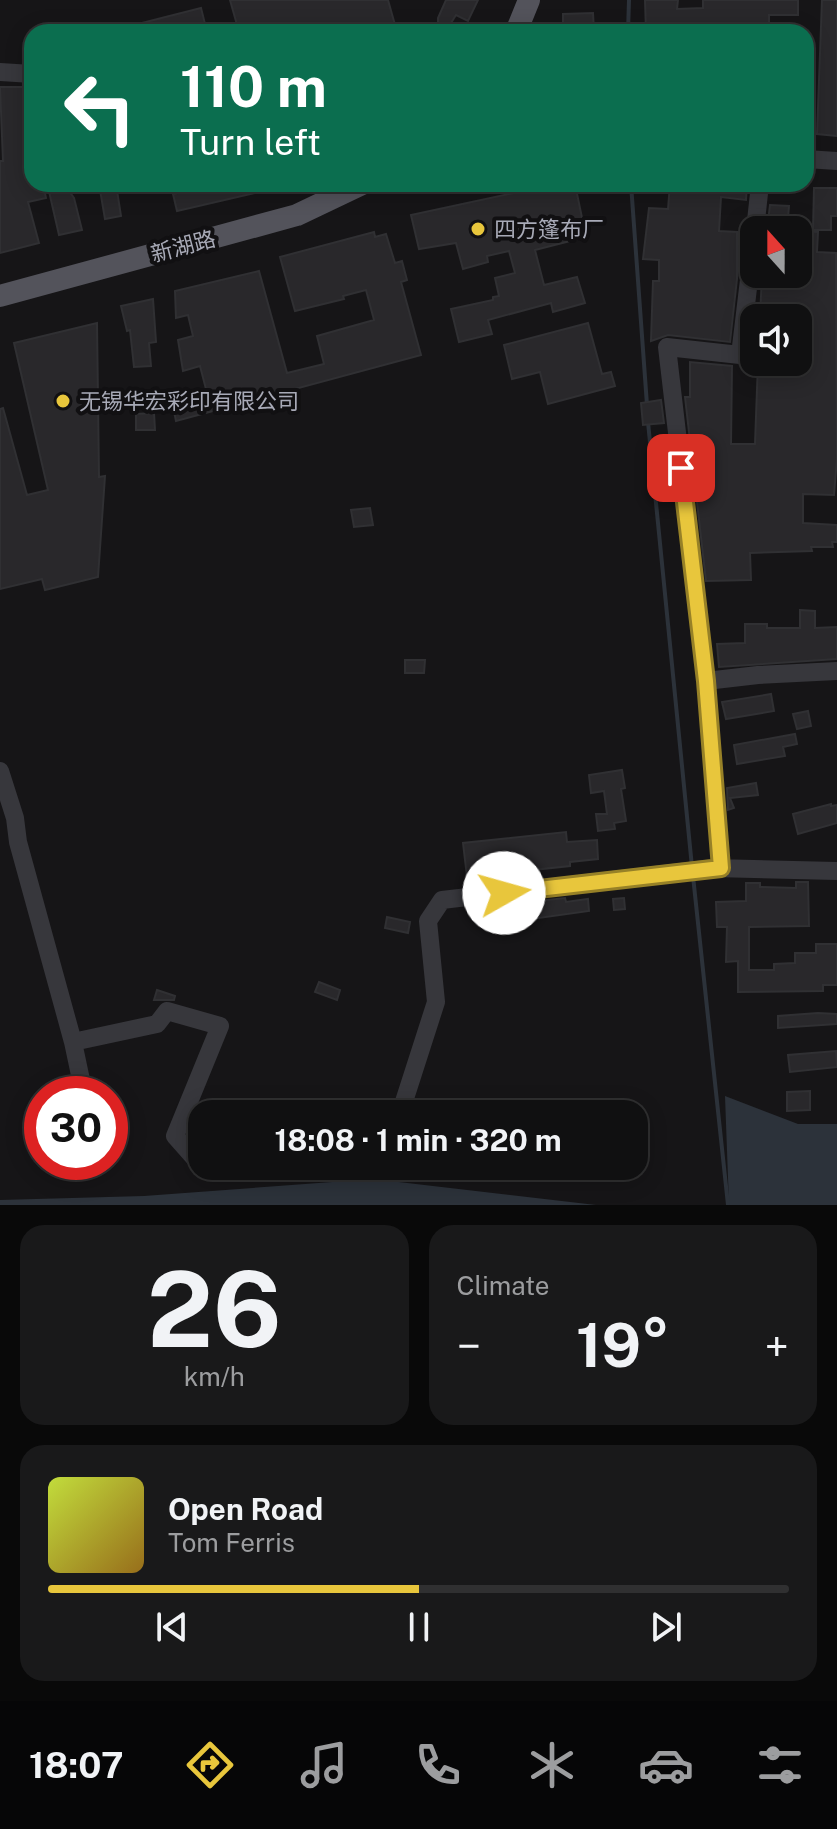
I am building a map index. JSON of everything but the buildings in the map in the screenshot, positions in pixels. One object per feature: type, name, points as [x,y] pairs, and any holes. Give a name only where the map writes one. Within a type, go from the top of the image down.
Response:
[{"type":"main road","points":[[519,24],[529,0]]},
{"type":"main road","name":"新湖路","points":[[0,296],[297,215],[345,192]]},
{"type":"street","points":[[0,72],[24,74]]},
{"type":"street","points":[[814,160],[837,161]]},
{"type":"street","points":[[757,216],[759,192]]},
{"type":"street","points":[[718,868],[706,681],[667,347],[740,355],[748,288]]},
{"type":"street","points":[[706,681],[837,671]]},
{"type":"street","points":[[0,771],[15,818],[9,842],[73,1042],[80,1076]]},
{"type":"street","points":[[404,1100],[436,1002],[428,921],[442,900],[718,868],[837,871]]},
{"type":"street","points":[[73,1042],[157,1024],[167,1011],[220,1026],[190,1100]]},
{"type":"street","points":[[188,1104],[175,1136],[188,1151]]},
{"type":"shaded area","points":[[725,1096],[798,1124],[837,1124],[837,1205],[729,1205]]},
{"type":"shaded area","points":[[382,1180],[596,1205],[0,1205],[0,1200],[144,1196]]},
{"type":"waterway","points":[[628,24],[629,0]]},
{"type":"waterway","points":[[632,192],[647,405]]},
{"type":"waterway","points":[[648,422],[692,867]]},
{"type":"waterway","points":[[693,876],[728,1205]]},
{"type":"place","name":"四方篷布厂","points":[[478,229]]},
{"type":"place","name":"无锡华宏彩印有限公司","points":[[63,401]]},
{"type":"route","points":[[504,893],[721,868],[706,681],[681,468]]}]
